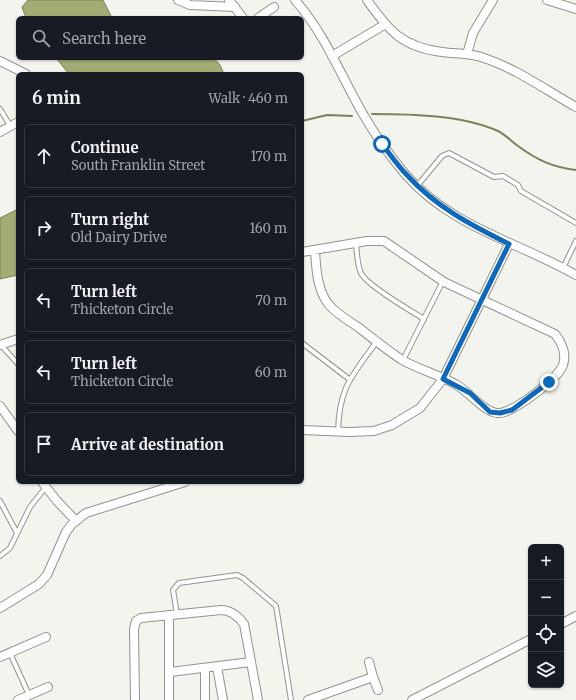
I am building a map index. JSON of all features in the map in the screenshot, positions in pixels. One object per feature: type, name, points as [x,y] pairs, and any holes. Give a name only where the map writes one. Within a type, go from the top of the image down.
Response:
[{"type":"street","points":[[178,0],[191,3],[232,3],[242,16]]},
{"type":"street","points":[[295,0],[308,14],[363,114],[382,144],[405,174],[417,186],[436,203],[465,222],[576,275]]},
{"type":"street","points":[[367,0],[384,25],[400,38],[417,47],[441,52],[483,57],[504,66],[576,107]]},
{"type":"street","points":[[467,54],[473,33],[493,0]]},
{"type":"street","points":[[547,0],[576,9]]},
{"type":"street","points":[[261,16],[274,7]]},
{"type":"street","points":[[332,56],[384,25]]},
{"type":"street","points":[[0,61],[22,72]]},
{"type":"street","points":[[0,132],[16,123]]},
{"type":"street","points":[[304,252],[377,240],[384,241],[443,281],[555,334],[561,342],[564,352],[563,364],[559,373],[512,410],[500,413],[490,412],[470,393],[403,360],[330,305],[322,292],[317,275],[315,250]]},
{"type":"street","points":[[304,430],[338,432],[374,430],[392,425],[420,408],[443,379],[509,244]]},
{"type":"street","points":[[0,345],[16,340]]},
{"type":"street","points":[[0,406],[16,427]]},
{"type":"street","points":[[44,484],[57,501],[76,520]]},
{"type":"street","points":[[1,605],[39,584],[49,571],[66,532],[76,520],[86,513],[178,484]]},
{"type":"street","points":[[135,700],[134,629],[136,621],[141,618],[173,614],[228,610],[244,624],[258,700]]},
{"type":"street","points":[[170,700],[173,614]]},
{"type":"street","points":[[564,622],[576,616]]},
{"type":"street","points":[[0,657],[46,637]]},
{"type":"street","points":[[412,700],[528,641]]},
{"type":"street","points":[[170,672],[205,669],[251,662]]},
{"type":"street","points":[[369,662],[378,690]]},
{"type":"street","points":[[217,667],[223,700]]},
{"type":"street","points":[[205,669],[205,700]]},
{"type":"street","points":[[308,700],[373,677]]},
{"type":"street","points":[[18,700],[48,687]]},
{"type":"lane","points":[[0,109],[11,127]]},
{"type":"lane","points":[[417,186],[442,156],[448,153],[494,177],[503,176],[518,185],[521,191],[576,223]]},
{"type":"lane","points":[[563,268],[576,241]]},
{"type":"lane","points":[[356,243],[358,264],[362,275],[402,305],[424,319]]},
{"type":"lane","points":[[403,360],[443,281]]},
{"type":"lane","points":[[338,432],[340,404],[349,379],[377,341]]},
{"type":"lane","points":[[0,345],[16,362]]},
{"type":"lane","points":[[304,345],[349,379]]},
{"type":"lane","points":[[0,556],[10,548],[30,507],[44,484]]},
{"type":"lane","points":[[0,502],[17,533]]},
{"type":"lane","points":[[173,614],[174,590],[179,583],[237,575],[242,578],[276,606],[291,700]]},
{"type":"lane","points":[[10,653],[29,695]]},
{"type":"shaded area","points":[[28,0],[103,0],[111,16],[25,16],[22,7]]},
{"type":"shaded area","points":[[58,60],[216,60],[223,72],[67,72]]},
{"type":"shaded area","points":[[16,210],[16,275],[0,279],[0,218]]},
{"type":"waterway","points":[[372,114],[436,116],[484,126],[498,131],[538,159],[552,165],[576,170]]},
{"type":"waterway","points":[[304,121],[327,115],[352,116]]},
{"type":"route","points":[[382,144],[405,174],[436,203],[465,222],[509,244],[443,379],[470,393],[485,409],[490,412],[500,413],[512,410],[549,382]]}]
